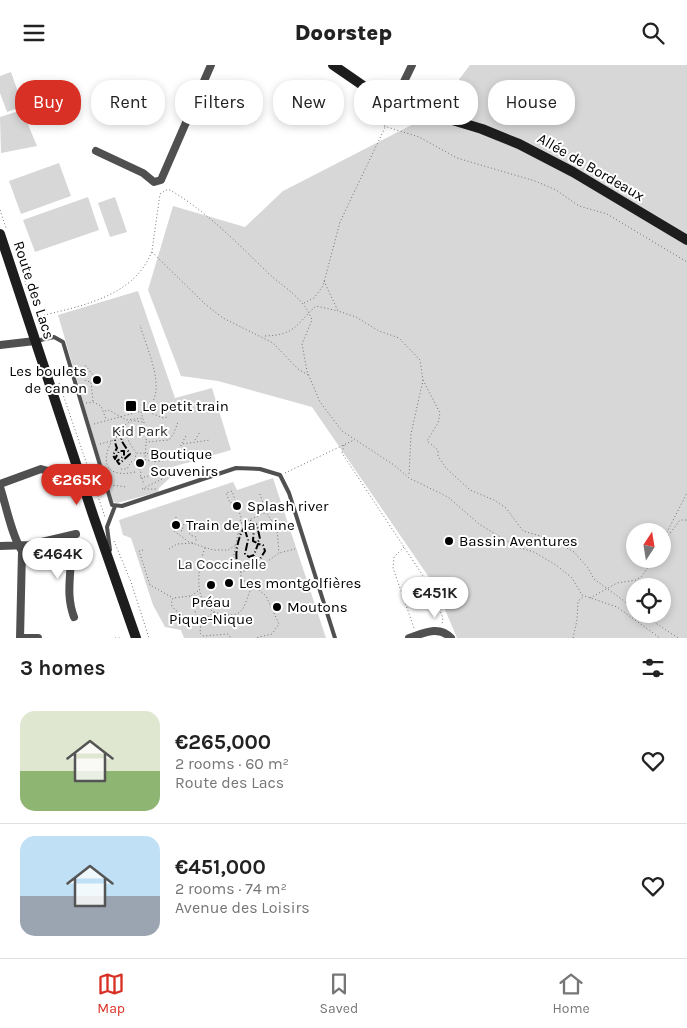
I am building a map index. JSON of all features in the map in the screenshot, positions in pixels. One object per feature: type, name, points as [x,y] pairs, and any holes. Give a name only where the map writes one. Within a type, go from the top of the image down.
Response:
[{"type":"main road","points":[[333,65],[354,81]]},
{"type":"main road","name":"Allée de Bordeaux","points":[[467,125],[519,144],[572,172],[687,240]]},
{"type":"main road","name":"Route des Lacs","points":[[0,235],[136,638]]},
{"type":"street","points":[[96,151],[143,173],[154,182],[161,180],[211,65]]},
{"type":"street","points":[[405,80],[412,65]]},
{"type":"street","points":[[0,345],[35,341]]},
{"type":"street","points":[[38,638],[20,638],[22,551],[0,486],[44,469],[50,475],[54,485]]},
{"type":"street","points":[[0,546],[19,546],[72,535],[68,601],[74,617]]},
{"type":"street","points":[[409,638],[434,630],[441,631],[451,638]]},
{"type":"lane","points":[[35,341],[54,337],[63,342],[108,495],[111,503],[115,506]]},
{"type":"lane","points":[[115,506],[236,468],[260,469],[280,475],[289,493],[336,638]]},
{"type":"lane","points":[[115,506],[108,523],[107,535],[113,558],[115,577]]},
{"type":"path","points":[[303,303],[311,301],[324,281],[340,222],[385,125]]},
{"type":"path","points":[[393,125],[457,158],[535,181],[556,190],[579,206],[607,213],[687,262]]},
{"type":"path","points":[[40,325],[37,317],[98,301],[113,293],[142,267],[152,251],[160,194],[168,190],[185,199],[211,219],[303,303],[312,322],[302,346],[309,376],[324,407],[342,431],[394,465],[409,478],[448,497],[479,523],[517,547],[534,552],[556,565],[572,579],[579,593],[617,607],[660,638]]},
{"type":"path","points":[[152,251],[217,313],[264,337],[280,349],[298,369],[309,376]]},
{"type":"path","points":[[324,281],[338,311]]},
{"type":"path","points":[[264,337],[279,336],[292,331],[316,306],[356,317],[372,328],[405,342],[420,360],[424,380],[440,413],[438,423],[427,441],[438,450],[438,456],[446,469],[470,491],[494,500],[506,509],[523,531],[551,539],[574,552],[588,568],[594,579],[626,602]]},
{"type":"path","points":[[90,425],[145,410],[152,405],[155,399],[157,377],[140,325]]},
{"type":"path","points":[[92,401],[91,384],[84,377],[85,365],[93,375]]},
{"type":"path","points":[[57,378],[108,523]]},
{"type":"path","points":[[409,478],[411,434],[424,380]]},
{"type":"path","points":[[91,384],[95,383]]},
{"type":"path","points":[[84,404],[92,401],[102,406],[106,420]]},
{"type":"path","points":[[104,411],[109,410],[126,420],[143,418]]},
{"type":"path","points":[[145,410],[163,418],[168,417]]},
{"type":"path","points":[[141,411],[147,433],[145,461]]},
{"type":"path","points":[[141,477],[135,472],[117,474],[108,468],[107,459],[111,441],[116,431],[130,421],[144,422]]},
{"type":"path","points":[[146,442],[168,440],[174,433],[178,422]]},
{"type":"path","points":[[124,427],[129,442],[137,453]]},
{"type":"path","points":[[195,441],[200,432]]},
{"type":"path","points":[[120,469],[127,469],[127,465],[135,460],[156,462],[172,457],[187,434]]},
{"type":"path","points":[[182,444],[210,440]]},
{"type":"path","points":[[280,475],[354,440]]},
{"type":"path","points":[[98,445],[111,441]]},
{"type":"path","points":[[344,445],[342,453],[430,588],[443,618],[441,631]]},
{"type":"path","points":[[137,453],[154,454],[161,450]]},
{"type":"path","points":[[137,453],[135,460],[144,486],[142,489],[146,491],[157,489]]},
{"type":"path","points":[[154,454],[156,462]]},
{"type":"path","points":[[135,472],[137,468]]},
{"type":"path","points":[[141,477],[165,474],[164,478],[144,486]]},
{"type":"path","points":[[235,507],[233,502],[230,503],[226,493],[232,491],[241,523],[232,565],[241,573],[242,579],[266,595],[279,624],[272,634],[255,638]]},
{"type":"path","points":[[671,525],[687,493]]},
{"type":"path","points":[[260,494],[266,513],[277,529],[279,553]]},
{"type":"path","points":[[241,523],[266,513]]},
{"type":"path","points":[[176,517],[175,528],[182,531],[185,519],[188,521],[190,535],[196,537],[196,543]]},
{"type":"path","points":[[671,532],[680,520],[687,520]]},
{"type":"path","points":[[174,531],[182,538],[204,548],[221,551],[228,550],[236,544]]},
{"type":"path","points":[[239,533],[240,538]]},
{"type":"path","points":[[113,538],[131,582],[149,638]]},
{"type":"path","points":[[169,549],[177,544],[196,543]]},
{"type":"path","points":[[404,547],[394,557],[394,568],[412,625],[418,635]]},
{"type":"path","points":[[204,548],[200,558],[199,591],[206,607],[214,612],[229,615],[242,611],[254,586]]},
{"type":"path","points":[[241,573],[260,566],[279,553],[295,549]]},
{"type":"path","points":[[143,550],[139,551],[150,585],[173,598],[191,596],[199,591]]},
{"type":"path","points":[[590,598],[617,583],[636,580],[642,576],[648,568]]},
{"type":"path","points":[[191,596],[197,618],[201,622]]},
{"type":"path","points":[[573,638],[577,620],[578,601],[584,596]]},
{"type":"path","points":[[173,598],[171,604],[174,610],[197,618]]},
{"type":"path","points":[[214,612],[201,622],[200,633],[204,637],[228,634],[231,638]]},
{"type":"path","points":[[656,623],[678,638]]},
{"type":"path","points":[[115,638],[121,638]]},
{"type":"green space","points":[[470,65],[687,65],[687,638],[457,638],[435,586],[312,407],[218,381],[181,376],[148,290],[173,206],[245,227],[283,191],[412,125],[478,125],[478,80],[459,80]]},
{"type":"green space","points":[[11,72],[15,83],[15,109],[7,112],[0,93],[0,76]]},
{"type":"green space","points":[[15,112],[15,125],[28,125],[37,146],[1,153],[0,117]]},
{"type":"green space","points":[[59,163],[71,196],[21,214],[9,181]]},
{"type":"green space","points":[[88,197],[99,230],[35,252],[23,220]]},
{"type":"green space","points":[[115,197],[127,232],[110,237],[98,203]]},
{"type":"green space","name":"Kid Park","points":[[138,291],[175,398],[212,388],[231,450],[169,468],[171,477],[159,488],[158,492],[117,503],[112,501],[58,315]]},
{"type":"green space","name":"La Coccinelle","points":[[273,478],[326,638],[184,638],[181,630],[165,627],[153,605],[131,538],[123,535],[119,520],[233,482],[237,490]]},
{"type":"railway","points":[[121,430],[124,433],[121,440],[130,454],[119,464],[117,461],[124,456],[124,451],[119,451],[115,459],[113,455],[117,448],[116,436],[121,430]]},
{"type":"railway","points":[[250,521],[257,525],[260,539],[257,543],[253,541],[254,528],[247,526],[245,530],[248,540],[245,554],[249,557],[254,555],[258,544],[263,545],[265,551],[260,559],[239,566],[236,556],[238,542],[243,529],[250,521]]},
{"type":"place","name":"Les boulets de canon","points":[[97,380]]},
{"type":"place","name":"Le petit train","points":[[131,406]]},
{"type":"place","name":"Boutique Souvenirs","points":[[140,463]]},
{"type":"place","name":"Splash river","points":[[237,506]]},
{"type":"place","name":"Train de la mine","points":[[176,525]]},
{"type":"place","name":"Bassin Aventures","points":[[449,541]]},
{"type":"place","name":"Les montgolfières","points":[[229,583]]},
{"type":"place","name":"Préau Pique-Nique","points":[[211,585]]},
{"type":"place","name":"Moutons","points":[[277,607]]}]
